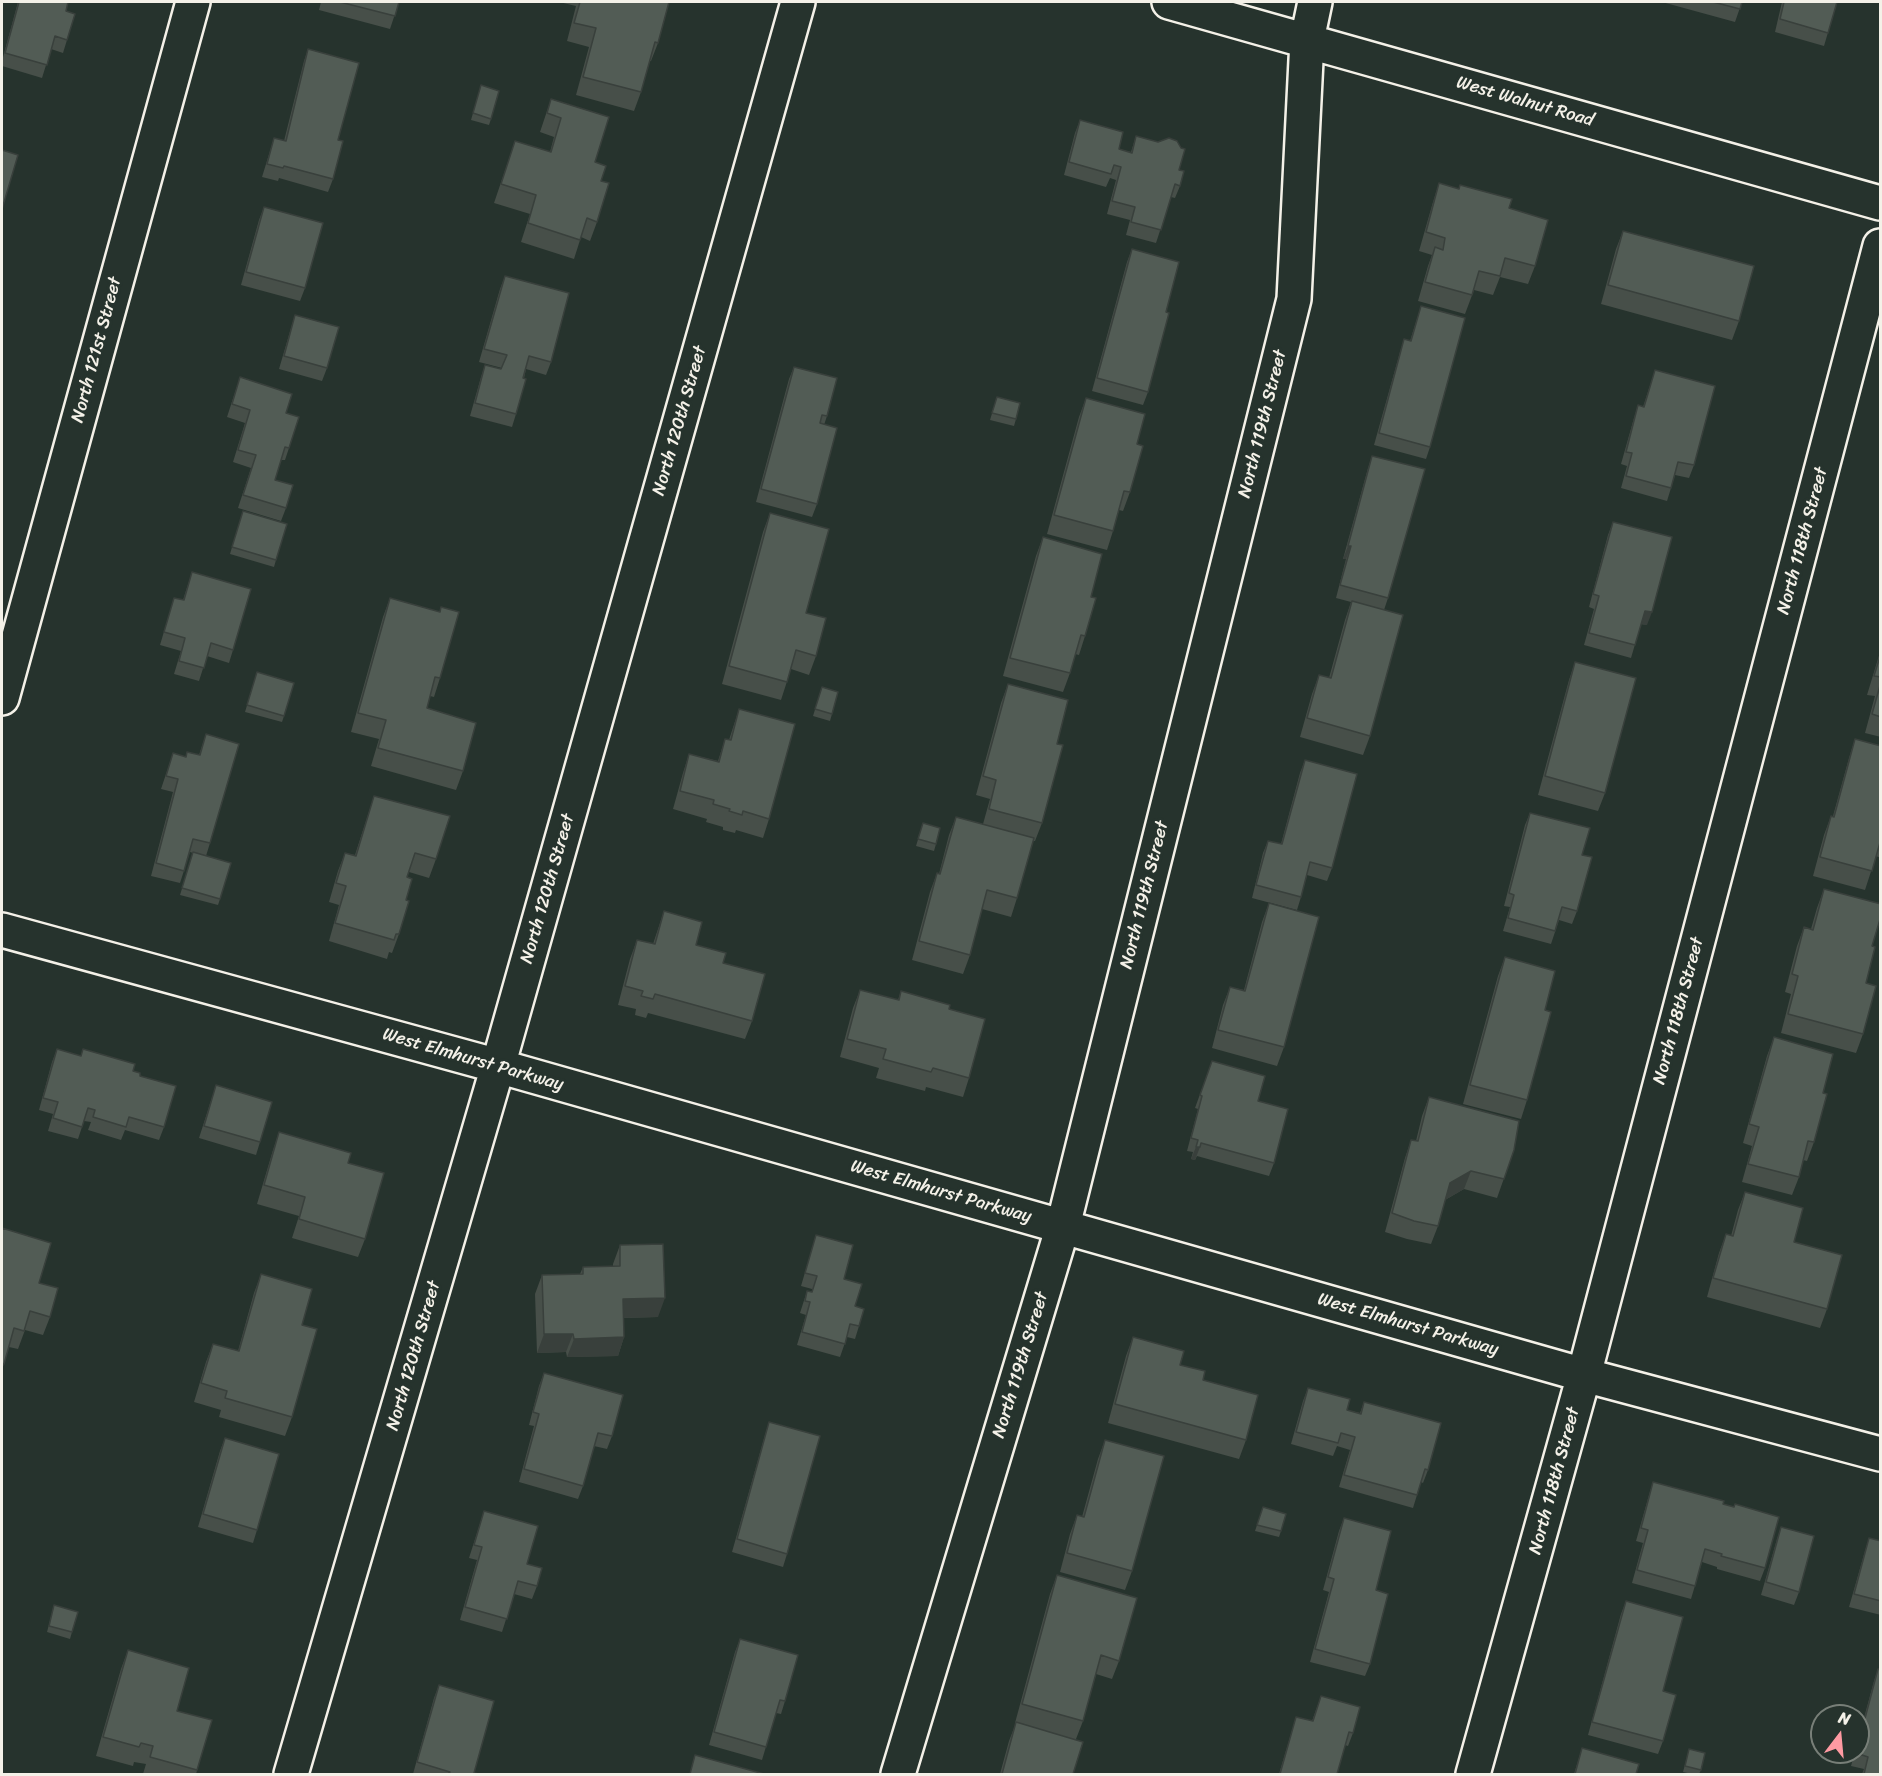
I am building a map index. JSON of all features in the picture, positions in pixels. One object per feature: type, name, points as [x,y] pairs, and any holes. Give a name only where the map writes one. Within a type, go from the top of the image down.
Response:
[{"type":"street","name":"North 121st Street","points":[[2,698],[193,2]]},
{"type":"street","name":"North 120th Street","points":[[291,1774],[498,1066],[798,2]]},
{"type":"street","name":"West Walnut Road","points":[[1169,2],[1881,203]]},
{"type":"street","name":"North 119th Street","points":[[898,1774],[1063,1226],[1294,299],[1307,40],[1315,2]]},
{"type":"street","name":"North 118th Street","points":[[1473,1774],[1584,1375],[1881,246]]},
{"type":"street","name":"West Elmhurst Parkway","points":[[2,930],[498,1066],[1584,1375],[1881,1454]]},
{"type":"building","points":[[19,2],[68,2],[66,11],[75,14],[67,40],[55,36],[47,65],[5,53]]},
{"type":"building","points":[[340,2],[399,2],[395,16]]},
{"type":"building","points":[[580,2],[669,2],[641,92],[583,77],[596,28],[574,23]]},
{"type":"building","points":[[1713,2],[1742,2],[1740,9]]},
{"type":"building","points":[[1784,2],[1837,2],[1828,33],[1780,19]]},
{"type":"building","points":[[308,49],[359,63],[338,140],[343,141],[333,179],[284,166],[283,168],[267,164],[274,138],[286,141]]},
{"type":"building","points":[[481,85],[499,91],[491,119],[473,113]]},
{"type":"building","points":[[551,99],[609,117],[595,162],[606,166],[601,181],[609,183],[597,222],[587,218],[580,240],[528,223],[536,195],[501,184],[515,141],[551,152],[561,118],[547,113]]},
{"type":"building","points":[[1080,120],[1123,132],[1119,149],[1132,153],[1136,136],[1158,142],[1169,138],[1177,141],[1181,148],[1185,149],[1179,170],[1184,171],[1180,186],[1175,184],[1161,230],[1131,222],[1135,207],[1112,201],[1121,167],[1114,165],[1111,174],[1069,162]]},
{"type":"building","points":[[2,150],[18,155],[2,209]]},
{"type":"building","points":[[1439,183],[1459,189],[1460,185],[1512,199],[1509,208],[1548,220],[1535,266],[1505,258],[1500,276],[1479,271],[1472,295],[1425,282],[1435,247],[1443,250],[1445,238],[1426,232]]},
{"type":"building","points":[[264,207],[323,223],[305,288],[246,272]]},
{"type":"building","points":[[1623,231],[1754,266],[1739,321],[1608,285]]},
{"type":"building","points":[[1132,249],[1179,262],[1166,312],[1169,313],[1148,392],[1097,378]]},
{"type":"building","points":[[505,276],[569,293],[551,362],[529,356],[523,378],[526,379],[516,414],[475,403],[485,365],[501,369],[507,355],[484,349]]},
{"type":"building","points":[[1421,306],[1465,318],[1430,447],[1379,433],[1404,339],[1411,341]]},
{"type":"building","points":[[295,315],[339,327],[327,368],[284,356]]},
{"type":"building","points":[[794,367],[837,378],[827,416],[822,415],[820,423],[837,428],[817,504],[761,489]]},
{"type":"building","points":[[1655,370],[1715,386],[1694,465],[1678,462],[1671,488],[1626,476],[1632,453],[1626,452],[1638,405],[1644,407]]},
{"type":"building","points":[[240,377],[292,394],[286,413],[299,417],[289,448],[285,447],[275,480],[293,485],[286,508],[243,495],[256,455],[238,450],[250,410],[232,404]]},
{"type":"building","points":[[997,397],[1020,403],[1016,419],[992,413]]},
{"type":"building","points":[[1086,398],[1145,414],[1137,444],[1143,446],[1130,492],[1124,491],[1113,531],[1054,515]]},
{"type":"building","points":[[1372,456],[1425,469],[1388,598],[1340,585]]},
{"type":"building","points":[[243,511],[287,524],[276,560],[232,547]]},
{"type":"building","points":[[770,513],[829,529],[806,613],[826,618],[816,656],[796,650],[787,682],[729,666]]},
{"type":"building","points":[[1613,522],[1672,537],[1652,612],[1645,611],[1635,645],[1589,633],[1599,596],[1593,594]]},
{"type":"building","points":[[1043,537],[1102,554],[1091,597],[1096,598],[1085,636],[1081,635],[1070,673],[1010,658]]},
{"type":"building","points":[[192,572],[251,589],[233,650],[211,643],[204,668],[179,661],[185,638],[164,632],[174,598],[184,600]]},
{"type":"building","points":[[390,598],[440,612],[441,607],[459,612],[440,678],[435,677],[427,708],[476,723],[463,771],[378,748],[386,720],[358,713]]},
{"type":"building","points":[[1352,601],[1403,615],[1370,736],[1307,718],[1319,675],[1331,678]]},
{"type":"building","points":[[1881,653],[1881,677],[1874,676]]},
{"type":"building","points":[[1575,662],[1636,678],[1605,793],[1545,776]]},
{"type":"building","points":[[257,672],[294,683],[284,716],[247,705]]},
{"type":"building","points":[[1881,682],[1881,717],[1872,714]]},
{"type":"building","points":[[1008,684],[1068,700],[1057,744],[1063,745],[1042,823],[989,809],[996,780],[983,776]]},
{"type":"building","points":[[822,687],[838,692],[832,714],[815,709]]},
{"type":"building","points":[[739,709],[795,724],[769,819],[743,811],[742,815],[729,811],[730,809],[713,804],[714,800],[680,791],[689,754],[719,762],[725,739],[731,740]]},
{"type":"building","points":[[206,734],[239,744],[210,843],[193,839],[184,871],[156,863],[178,779],[166,776],[173,753],[186,757],[187,752],[200,755]]},
{"type":"building","points":[[1855,739],[1881,746],[1881,839],[1872,871],[1820,857],[1831,816],[1834,817]]},
{"type":"building","points":[[1305,760],[1357,774],[1332,868],[1310,862],[1301,897],[1256,885],[1268,841],[1282,844]]},
{"type":"building","points":[[374,796],[450,816],[436,859],[415,853],[407,877],[412,879],[406,900],[409,901],[399,934],[396,934],[394,940],[335,923],[346,886],[336,883],[345,853],[356,856]]},
{"type":"building","points":[[1530,813],[1590,828],[1582,855],[1592,857],[1577,911],[1562,907],[1555,931],[1508,918],[1514,895],[1509,893]]},
{"type":"building","points":[[956,817],[1034,838],[1017,898],[987,890],[970,955],[919,941],[937,873],[940,874]]},
{"type":"building","points":[[923,823],[940,828],[936,844],[918,839]]},
{"type":"building","points":[[193,852],[231,863],[220,899],[182,888]]},
{"type":"building","points":[[1824,889],[1881,904],[1881,916],[1872,946],[1875,947],[1866,983],[1876,986],[1863,1034],[1788,1014],[1798,976],[1792,974],[1804,927],[1813,930]]},
{"type":"building","points":[[1269,903],[1319,917],[1284,1047],[1218,1030],[1230,987],[1245,991]]},
{"type":"building","points":[[664,911],[702,922],[696,945],[726,953],[723,963],[765,974],[752,1021],[655,994],[653,999],[641,996],[643,991],[625,986],[637,940],[655,944]]},
{"type":"building","points":[[1505,957],[1555,971],[1545,1010],[1551,1012],[1527,1100],[1470,1085]]},
{"type":"building","points":[[860,990],[899,1000],[901,991],[950,1005],[949,1009],[985,1019],[969,1078],[933,1068],[931,1072],[883,1059],[886,1049],[847,1039]]},
{"type":"building","points":[[1774,1037],[1833,1054],[1823,1093],[1827,1094],[1814,1142],[1808,1141],[1799,1177],[1748,1164],[1759,1127],[1749,1124]]},
{"type":"building","points":[[57,1049],[81,1056],[83,1049],[135,1064],[133,1071],[140,1073],[140,1076],[176,1086],[164,1127],[129,1117],[126,1127],[93,1117],[95,1110],[88,1108],[82,1127],[53,1118],[58,1102],[43,1098]]},
{"type":"building","points":[[1212,1061],[1265,1076],[1258,1101],[1288,1109],[1274,1163],[1201,1143],[1200,1147],[1196,1147],[1198,1140],[1191,1138],[1202,1096],[1200,1095]]},
{"type":"building","points":[[216,1085],[272,1102],[260,1142],[204,1126]]},
{"type":"building","points":[[1429,1097],[1519,1121],[1514,1150],[1504,1179],[1471,1171],[1450,1183],[1438,1226],[1392,1213],[1411,1140],[1418,1141]]},
{"type":"building","points":[[279,1132],[351,1153],[348,1163],[384,1173],[365,1239],[299,1219],[305,1197],[264,1185]]},
{"type":"building","points":[[1745,1192],[1803,1208],[1794,1242],[1842,1255],[1827,1309],[1713,1278],[1726,1234],[1733,1236]]},
{"type":"building","points":[[2,1228],[51,1243],[39,1283],[58,1288],[50,1317],[30,1311],[24,1331],[14,1328],[4,1364],[2,1364]]},
{"type":"building","points":[[816,1235],[853,1245],[844,1279],[862,1284],[855,1306],[864,1309],[859,1326],[850,1324],[845,1344],[802,1332],[810,1302],[805,1301],[807,1291],[812,1292],[817,1276],[805,1273]]},
{"type":"building","points":[[663,1244],[665,1298],[623,1299],[624,1337],[574,1339],[573,1334],[544,1334],[542,1275],[583,1274],[583,1267],[620,1266],[620,1245]]},
{"type":"building","points":[[261,1274],[312,1289],[302,1325],[317,1329],[292,1417],[225,1398],[227,1391],[201,1383],[213,1344],[239,1351]]},
{"type":"building","points":[[1133,1337],[1184,1351],[1180,1365],[1205,1371],[1203,1380],[1258,1395],[1246,1440],[1115,1404]]},
{"type":"building","points":[[544,1373],[623,1395],[612,1436],[598,1433],[583,1486],[524,1469],[539,1414],[533,1412]]},
{"type":"building","points":[[1308,1388],[1350,1399],[1347,1410],[1361,1414],[1364,1402],[1441,1423],[1428,1470],[1425,1469],[1417,1495],[1344,1475],[1355,1437],[1341,1433],[1338,1443],[1296,1432]]},
{"type":"building","points":[[769,1422],[820,1436],[787,1554],[737,1539]]},
{"type":"building","points":[[225,1438],[279,1454],[257,1530],[203,1514]]},
{"type":"building","points":[[1105,1440],[1164,1456],[1132,1571],[1067,1553],[1077,1515],[1084,1517]]},
{"type":"building","points":[[1653,1482],[1724,1501],[1723,1504],[1734,1507],[1735,1504],[1779,1517],[1765,1568],[1721,1556],[1722,1554],[1705,1549],[1695,1586],[1637,1570],[1648,1530],[1641,1528]]},
{"type":"building","points":[[1263,1507],[1286,1514],[1281,1531],[1257,1525]]},
{"type":"building","points":[[484,1511],[538,1526],[527,1564],[542,1568],[537,1586],[518,1581],[507,1619],[465,1607],[482,1547],[474,1545]]},
{"type":"building","points":[[1344,1518],[1391,1531],[1376,1590],[1388,1594],[1370,1664],[1315,1649],[1334,1579],[1328,1577]]},
{"type":"building","points":[[1781,1527],[1814,1536],[1799,1592],[1766,1582]]},
{"type":"building","points":[[1869,1538],[1881,1541],[1881,1601],[1854,1594]]},
{"type":"building","points":[[1057,1575],[1137,1598],[1119,1661],[1101,1655],[1083,1721],[1022,1704]]},
{"type":"building","points":[[1626,1601],[1683,1617],[1663,1691],[1676,1695],[1663,1741],[1592,1722]]},
{"type":"building","points":[[54,1605],[78,1612],[72,1632],[49,1626]]},
{"type":"building","points":[[740,1639],[798,1655],[785,1701],[780,1700],[766,1747],[714,1732]]},
{"type":"building","points":[[128,1650],[189,1668],[177,1711],[212,1720],[197,1770],[150,1757],[153,1746],[141,1743],[139,1747],[103,1737]]},
{"type":"building","points":[[1878,1669],[1881,1669],[1881,1774],[1864,1774],[1866,1764],[1870,1764],[1869,1704]]},
{"type":"building","points":[[439,1685],[494,1701],[474,1773],[479,1774],[448,1774],[450,1772],[417,1762]]},
{"type":"building","points":[[1321,1696],[1360,1707],[1353,1733],[1349,1732],[1337,1774],[1280,1774],[1296,1717],[1313,1721]]},
{"type":"building","points":[[1016,1722],[1083,1742],[1073,1774],[1002,1774]]},
{"type":"building","points":[[1582,1748],[1639,1764],[1636,1774],[1575,1774]]},
{"type":"building","points":[[1689,1749],[1705,1753],[1701,1770],[1685,1766]]},
{"type":"building","points":[[695,1755],[764,1774],[690,1774]]}]
